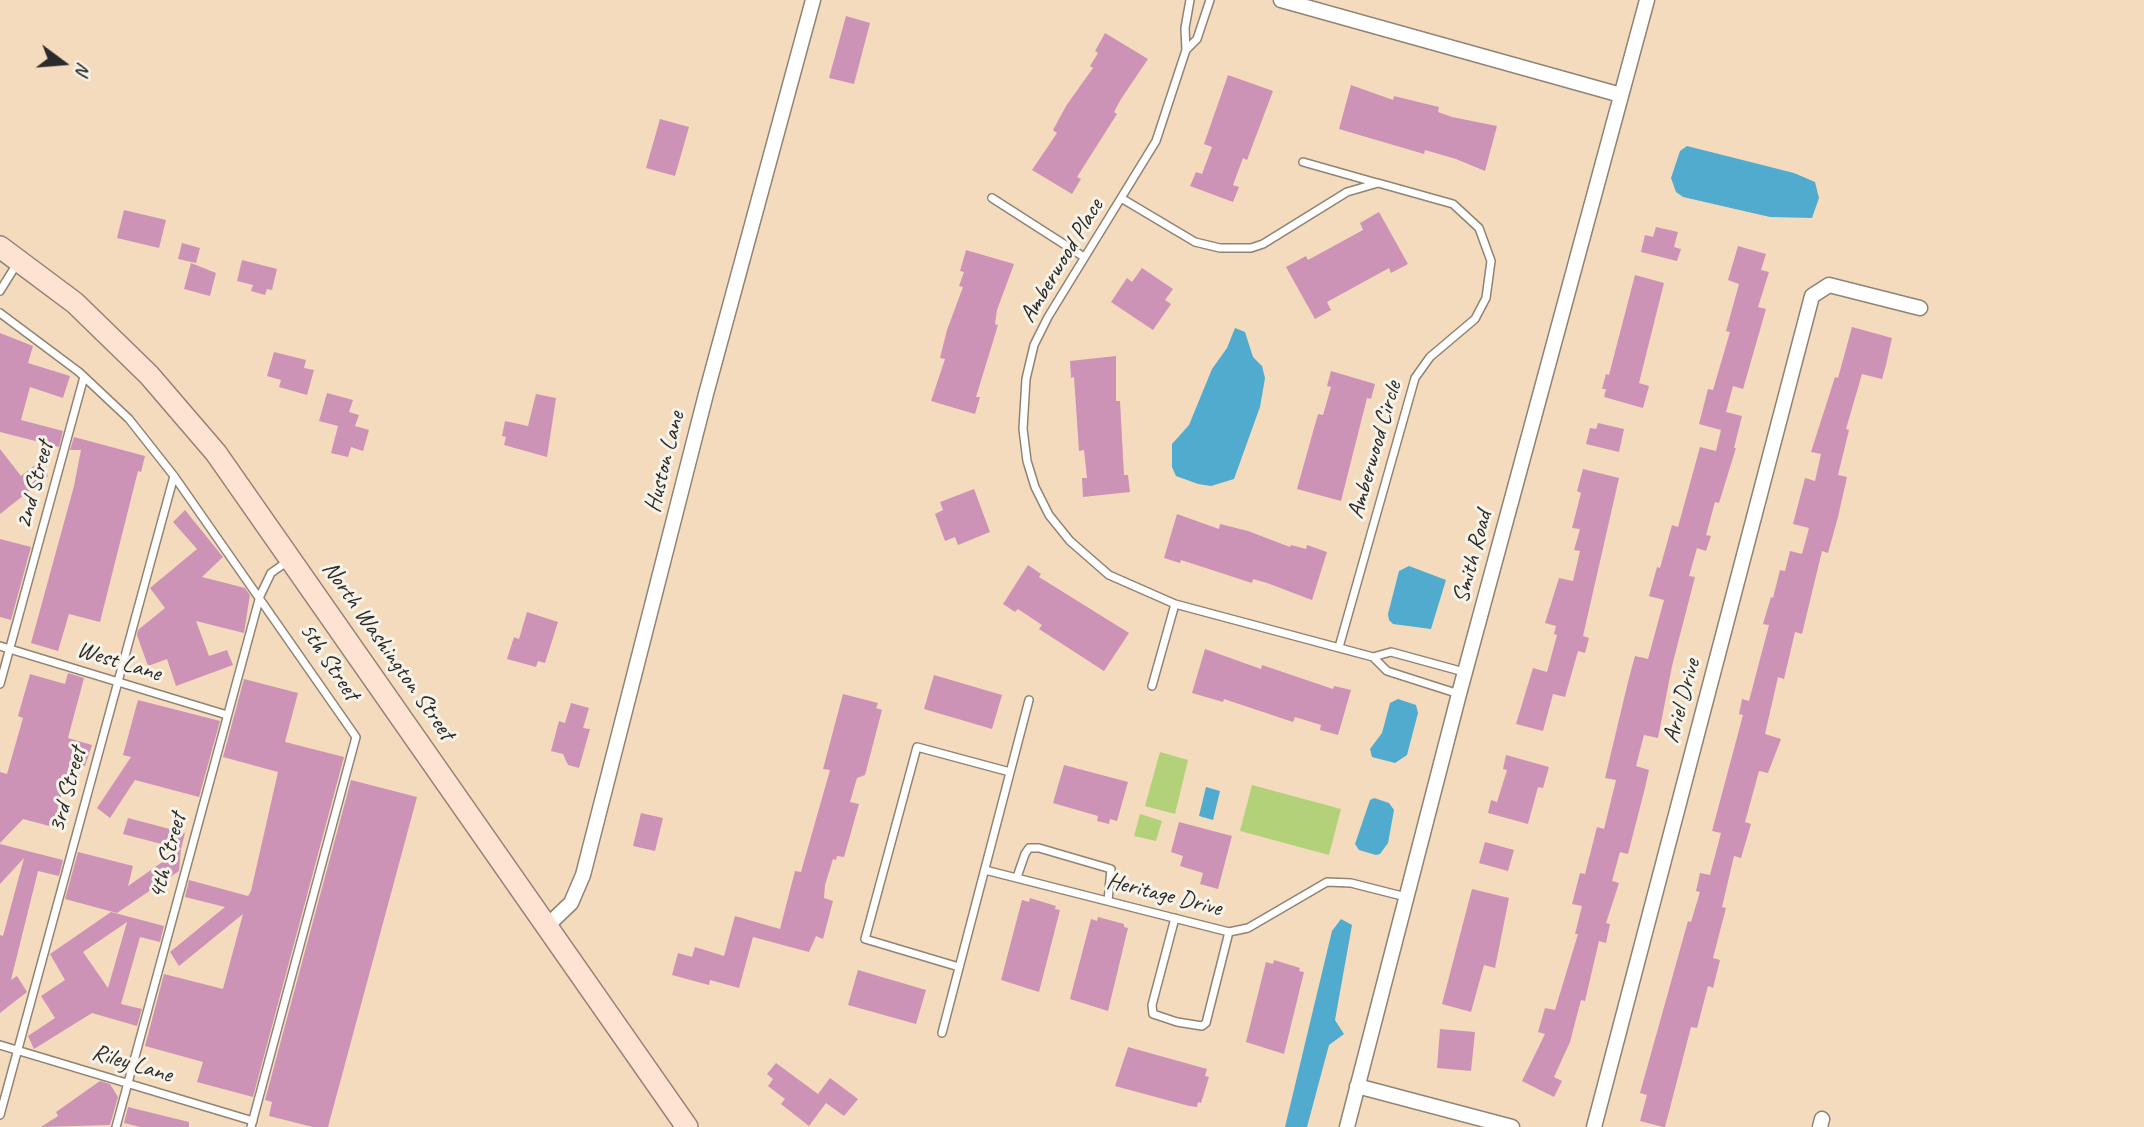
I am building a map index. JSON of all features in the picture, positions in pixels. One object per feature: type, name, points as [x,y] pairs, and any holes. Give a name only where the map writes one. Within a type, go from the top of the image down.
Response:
[{"type":"main road","name":"North Washington Street","points":[[0,247],[20,259],[75,303],[149,376],[216,453],[687,1127]]},
{"type":"street","name":"Huston Lane","points":[[547,926],[571,903],[583,874],[703,407],[813,0]]},
{"type":"street","points":[[1281,0],[1621,95]]},
{"type":"street","name":"Smith Road","points":[[1347,1127],[1459,694],[1647,0]]},
{"type":"street","name":"Ariel Drive","points":[[1594,1127],[1812,296],[1829,285],[1920,308]]},
{"type":"street","points":[[1357,1086],[1512,1127]]},
{"type":"lane","name":"Amberwood Place","points":[[1190,0],[1185,28],[1186,50],[1156,141],[1048,317],[1034,345],[1026,379],[1023,429],[1027,461],[1049,514],[1070,541],[1109,575],[1175,604],[1373,657],[1387,671],[1459,694]]},
{"type":"lane","name":"Amberwood Place","points":[[1186,50],[1197,39],[1210,0]]},
{"type":"lane","name":"Amberwood Circle","points":[[1303,162],[1453,204],[1479,228],[1491,261],[1492,273],[1486,298],[1475,319],[1430,356],[1415,378],[1339,647]]},
{"type":"lane","points":[[1121,198],[1195,242],[1220,248],[1251,248],[1263,244],[1347,192],[1378,183]]},
{"type":"lane","points":[[992,198],[1084,257]]},
{"type":"lane","points":[[0,291],[20,259]]},
{"type":"lane","name":"5th Street","points":[[0,313],[84,377],[129,419],[174,475],[356,737],[252,1124]]},
{"type":"lane","name":"2nd Street","points":[[0,684],[84,377]]},
{"type":"lane","name":"3rd Street","points":[[0,1115],[174,475]]},
{"type":"lane","name":"4th Street","points":[[116,1127],[260,596],[271,573],[291,558]]},
{"type":"lane","points":[[1152,686],[1175,604]]},
{"type":"lane","name":"West Lane","points":[[0,646],[227,715]]},
{"type":"lane","name":"Amberwood Place","points":[[1373,657],[1391,652],[1465,673]]},
{"type":"lane","points":[[942,1033],[1029,700]]},
{"type":"lane","points":[[959,967],[865,939],[868,926],[917,747],[1010,772]]},
{"type":"lane","points":[[1017,877],[1029,848],[1039,848],[1111,869],[1108,901]]},
{"type":"lane","name":"Heritage Drive","points":[[985,870],[1229,932],[1248,928],[1327,881],[1351,883],[1406,897]]},
{"type":"lane","points":[[1175,918],[1152,1004],[1153,1014],[1177,1022],[1202,1026],[1206,1023],[1229,932]]},
{"type":"lane","name":"Riley Lane","points":[[0,1045],[252,1124]]},
{"type":"green space","points":[[1160,752],[1188,760],[1175,814],[1145,806]]},
{"type":"green space","points":[[1252,785],[1341,809],[1329,855],[1240,831]]},
{"type":"green space","points":[[1140,814],[1162,821],[1156,841],[1134,836]]},
{"type":"water","points":[[1687,146],[1794,173],[1815,182],[1819,198],[1812,218],[1770,217],[1683,197],[1676,192],[1671,178],[1680,151]]},
{"type":"water","points":[[1235,328],[1245,332],[1253,357],[1262,366],[1265,378],[1260,407],[1234,479],[1211,486],[1198,484],[1176,476],[1172,467],[1172,444],[1189,425],[1212,369],[1227,348]]},
{"type":"water","points":[[1409,566],[1446,580],[1431,629],[1393,624],[1389,620],[1388,614],[1399,571]]},
{"type":"water","points":[[1398,699],[1416,705],[1418,713],[1407,755],[1395,763],[1372,757],[1370,749],[1382,733],[1390,703]]},
{"type":"water","points":[[1206,787],[1220,791],[1213,820],[1199,816]]},
{"type":"water","points":[[1374,798],[1389,803],[1394,810],[1388,843],[1380,854],[1376,855],[1359,850],[1355,844],[1370,800]]},
{"type":"water","points":[[1341,919],[1352,925],[1335,1020],[1344,1034],[1329,1045],[1307,1127],[1285,1127],[1332,931]]},
{"type":"building","points":[[846,16],[870,23],[854,84],[829,78]]},
{"type":"building","points":[[1105,33],[1148,59],[1121,99],[1114,112],[1117,114],[1077,177],[1081,179],[1072,194],[1032,170],[1057,133],[1053,130],[1066,106],[1093,68],[1090,66],[1098,53],[1095,51]]},
{"type":"building","points":[[1228,75],[1273,91],[1247,160],[1243,158],[1233,185],[1239,187],[1233,202],[1190,186],[1196,172],[1202,174],[1212,147],[1204,144]]},
{"type":"building","points":[[1351,85],[1393,100],[1394,96],[1439,107],[1438,112],[1452,117],[1497,126],[1485,171],[1425,150],[1424,154],[1339,129]]},
{"type":"building","points":[[660,119],[689,127],[675,176],[646,168]]},
{"type":"building","points":[[124,210],[166,220],[159,248],[117,238]]},
{"type":"building","points":[[1379,212],[1408,264],[1391,273],[1389,268],[1327,302],[1331,310],[1315,319],[1286,267],[1306,256],[1308,260],[1363,230],[1360,223]]},
{"type":"building","points":[[1656,227],[1678,232],[1674,247],[1681,249],[1677,261],[1641,252],[1645,235],[1653,237]]},
{"type":"building","points":[[182,243],[200,248],[196,263],[178,259]]},
{"type":"building","points":[[1738,246],[1766,254],[1761,270],[1769,272],[1758,307],[1766,309],[1743,389],[1733,386],[1726,412],[1742,416],[1736,448],[1719,503],[1715,502],[1706,535],[1711,536],[1706,551],[1697,548],[1689,576],[1695,577],[1672,666],[1658,738],[1644,735],[1636,766],[1649,770],[1645,788],[1628,854],[1620,852],[1612,881],[1619,883],[1606,923],[1610,924],[1606,943],[1599,941],[1585,1001],[1581,1000],[1570,1042],[1554,1077],[1562,1081],[1554,1097],[1522,1081],[1545,1034],[1538,1032],[1545,1008],[1555,1010],[1578,934],[1575,934],[1582,906],[1572,904],[1580,873],[1585,874],[1597,827],[1604,829],[1616,780],[1605,778],[1628,682],[1635,656],[1648,659],[1664,600],[1649,596],[1657,567],[1660,568],[1672,525],[1678,527],[1700,447],[1716,451],[1721,430],[1699,424],[1708,389],[1713,390],[1730,332],[1726,331],[1739,284],[1728,280]]},
{"type":"building","points":[[966,250],[1014,264],[997,310],[995,324],[998,325],[976,397],[980,397],[975,414],[931,401],[945,359],[940,358],[947,330],[963,287],[959,286],[964,272],[960,271]]},
{"type":"building","points":[[242,260],[277,269],[272,290],[267,289],[265,295],[251,291],[253,285],[237,281]]},
{"type":"building","points":[[191,263],[216,273],[210,296],[184,289]]},
{"type":"building","points":[[1142,268],[1173,289],[1165,300],[1171,304],[1153,330],[1111,302],[1127,278],[1132,282]]},
{"type":"building","points":[[1635,275],[1664,283],[1639,383],[1649,386],[1643,408],[1604,397],[1606,389],[1602,389],[1606,374],[1609,375]]},
{"type":"building","points":[[1852,327],[1892,338],[1886,365],[1882,379],[1862,374],[1846,429],[1849,430],[1838,475],[1847,477],[1838,517],[1828,553],[1822,551],[1802,634],[1795,632],[1784,679],[1778,677],[1765,734],[1781,739],[1768,773],[1759,771],[1745,822],[1751,824],[1741,858],[1734,856],[1722,907],[1726,908],[1713,958],[1720,960],[1713,988],[1708,986],[1697,1028],[1691,1027],[1663,1127],[1640,1121],[1647,1095],[1640,1093],[1688,921],[1691,922],[1700,892],[1696,891],[1700,873],[1710,875],[1721,833],[1712,831],[1743,715],[1739,714],[1742,699],[1749,701],[1769,625],[1763,624],[1771,597],[1773,598],[1780,570],[1785,571],[1790,551],[1802,554],[1809,528],[1793,524],[1805,478],[1815,481],[1821,454],[1811,452],[1835,377],[1838,378]]},
{"type":"building","points":[[0,333],[33,346],[28,363],[70,376],[63,398],[30,387],[21,420],[63,431],[59,447],[0,432]]},
{"type":"building","points":[[274,352],[306,360],[304,368],[314,370],[307,395],[279,387],[281,380],[267,376]]},
{"type":"building","points":[[1116,356],[1116,401],[1120,401],[1124,475],[1128,475],[1130,492],[1083,497],[1082,478],[1087,478],[1084,450],[1079,451],[1074,377],[1071,378],[1070,361]]},
{"type":"building","points":[[1331,371],[1375,384],[1371,399],[1367,398],[1341,501],[1297,489],[1318,414],[1323,415],[1331,387],[1327,386]]},
{"type":"building","points":[[327,393],[353,400],[349,412],[359,415],[355,426],[369,430],[363,451],[351,447],[348,457],[331,453],[338,426],[319,421]]},
{"type":"building","points":[[536,394],[556,398],[547,457],[504,445],[506,437],[502,436],[505,421],[528,426]]},
{"type":"building","points":[[1598,423],[1624,429],[1619,452],[1586,444],[1590,428],[1596,429]]},
{"type":"building","points":[[74,437],[145,456],[141,472],[138,471],[100,622],[69,614],[58,651],[31,643],[74,486],[81,450],[70,450]]},
{"type":"building","points":[[0,449],[21,476],[38,463],[48,476],[0,514]]},
{"type":"building","points":[[1583,469],[1619,478],[1583,636],[1589,638],[1585,653],[1578,651],[1565,697],[1553,694],[1543,731],[1516,724],[1533,668],[1547,672],[1557,635],[1554,634],[1556,626],[1545,623],[1559,578],[1573,581],[1580,551],[1574,550],[1580,529],[1572,528],[1581,493],[1577,491]]},
{"type":"building","points":[[974,489],[990,532],[958,545],[955,537],[945,541],[935,514],[943,510],[940,502]]},
{"type":"building","points":[[185,510],[223,557],[202,577],[245,588],[250,595],[244,633],[196,621],[209,656],[227,650],[233,665],[176,686],[167,659],[148,666],[137,635],[138,630],[165,608],[150,588],[197,549],[173,522]]},
{"type":"building","points":[[1177,514],[1219,529],[1220,524],[1248,531],[1290,547],[1291,545],[1306,549],[1307,545],[1327,552],[1312,600],[1253,579],[1252,583],[1181,560],[1180,563],[1164,558]]},
{"type":"building","points":[[0,539],[31,547],[11,620],[0,617]]},
{"type":"building","points":[[1028,565],[1041,574],[1039,577],[1129,633],[1104,671],[1039,629],[1042,625],[1018,609],[1015,612],[1003,604]]},
{"type":"building","points":[[527,612],[558,622],[545,663],[538,661],[536,667],[507,659],[514,637],[519,639]]},
{"type":"building","points":[[1205,649],[1261,669],[1262,665],[1333,689],[1334,686],[1351,690],[1338,735],[1320,730],[1321,725],[1295,717],[1293,722],[1224,699],[1223,702],[1192,693]]},
{"type":"building","points":[[68,673],[84,678],[68,738],[92,745],[85,766],[70,762],[53,827],[23,819],[0,843],[0,772],[7,774],[23,718],[18,716],[30,674],[65,684]]},
{"type":"building","points":[[934,675],[1002,695],[992,729],[924,709]]},
{"type":"building","points":[[244,679],[298,693],[285,742],[344,757],[253,1097],[197,1082],[203,1062],[145,1046],[164,974],[223,989],[243,914],[179,966],[170,952],[225,907],[185,897],[189,880],[248,896],[251,891],[278,772],[223,757]]},
{"type":"building","points":[[843,694],[878,703],[876,708],[882,710],[865,775],[857,778],[850,802],[859,804],[844,857],[837,856],[836,860],[833,859],[825,885],[824,898],[833,901],[823,939],[816,936],[809,952],[753,937],[739,988],[710,980],[709,985],[672,975],[678,953],[692,957],[695,947],[724,956],[735,916],[780,929],[795,871],[801,872],[830,770],[823,769]]},
{"type":"building","points":[[138,700],[220,721],[199,797],[135,780],[110,818],[97,808],[131,757],[123,755]]},
{"type":"building","points":[[571,703],[589,708],[583,728],[590,729],[579,768],[568,765],[563,754],[551,751],[559,721],[565,723]]},
{"type":"building","points":[[1506,755],[1549,767],[1543,788],[1538,787],[1528,824],[1488,813],[1491,800],[1497,802],[1507,770],[1503,769]]},
{"type":"building","points":[[1064,765],[1128,782],[1117,821],[1110,819],[1109,824],[1097,821],[1098,816],[1053,803]]},
{"type":"building","points":[[351,780],[417,797],[328,1127],[313,1127],[269,1116],[272,1102],[265,1100]]},
{"type":"building","points":[[641,813],[663,818],[655,851],[633,846]]},
{"type":"building","points":[[128,818],[185,833],[181,849],[123,834]]},
{"type":"building","points":[[1179,822],[1232,836],[1218,889],[1200,884],[1203,873],[1180,866],[1183,856],[1171,852]]},
{"type":"building","points":[[1485,842],[1514,850],[1508,871],[1479,863]]},
{"type":"building","points":[[0,844],[63,860],[59,876],[38,871],[11,980],[17,976],[27,992],[0,1013],[0,935],[3,936],[24,858],[0,884]]},
{"type":"building","points":[[181,849],[179,871],[117,913],[65,899],[78,852],[133,866],[128,886]]},
{"type":"building","points":[[1472,889],[1509,898],[1495,968],[1484,965],[1471,1012],[1442,1004]]},
{"type":"building","points":[[1030,898],[1056,906],[1055,909],[1060,910],[1039,992],[1001,980],[1022,900],[1029,902]]},
{"type":"building","points":[[111,912],[164,926],[160,942],[140,937],[121,1004],[142,1009],[137,1026],[92,1013],[34,1049],[28,1036],[55,1018],[41,996],[65,980],[50,954]],"holes":[[[127,922],[108,988],[83,952]]]},
{"type":"building","points":[[1098,917],[1124,924],[1124,927],[1128,928],[1108,1011],[1070,999],[1091,919],[1097,921]]},
{"type":"building","points":[[1274,960],[1300,968],[1299,971],[1304,972],[1284,1054],[1246,1042],[1266,962],[1273,964]]},
{"type":"building","points":[[858,970],[926,990],[916,1024],[848,1005]]},
{"type":"building","points":[[1440,1029],[1475,1032],[1471,1071],[1437,1068]]},
{"type":"building","points":[[1128,1047],[1207,1069],[1205,1076],[1209,1077],[1201,1103],[1198,1102],[1197,1107],[1189,1106],[1115,1086]]},
{"type":"building","points":[[776,1063],[818,1094],[830,1078],[858,1099],[844,1116],[826,1103],[809,1126],[781,1104],[785,1099],[768,1086],[773,1079],[767,1074]]},
{"type":"building","points":[[100,1081],[110,1084],[118,1097],[110,1125],[41,1127],[58,1116],[56,1112]]},
{"type":"building","points":[[128,1107],[189,1122],[189,1127],[140,1127],[124,1123]]}]
